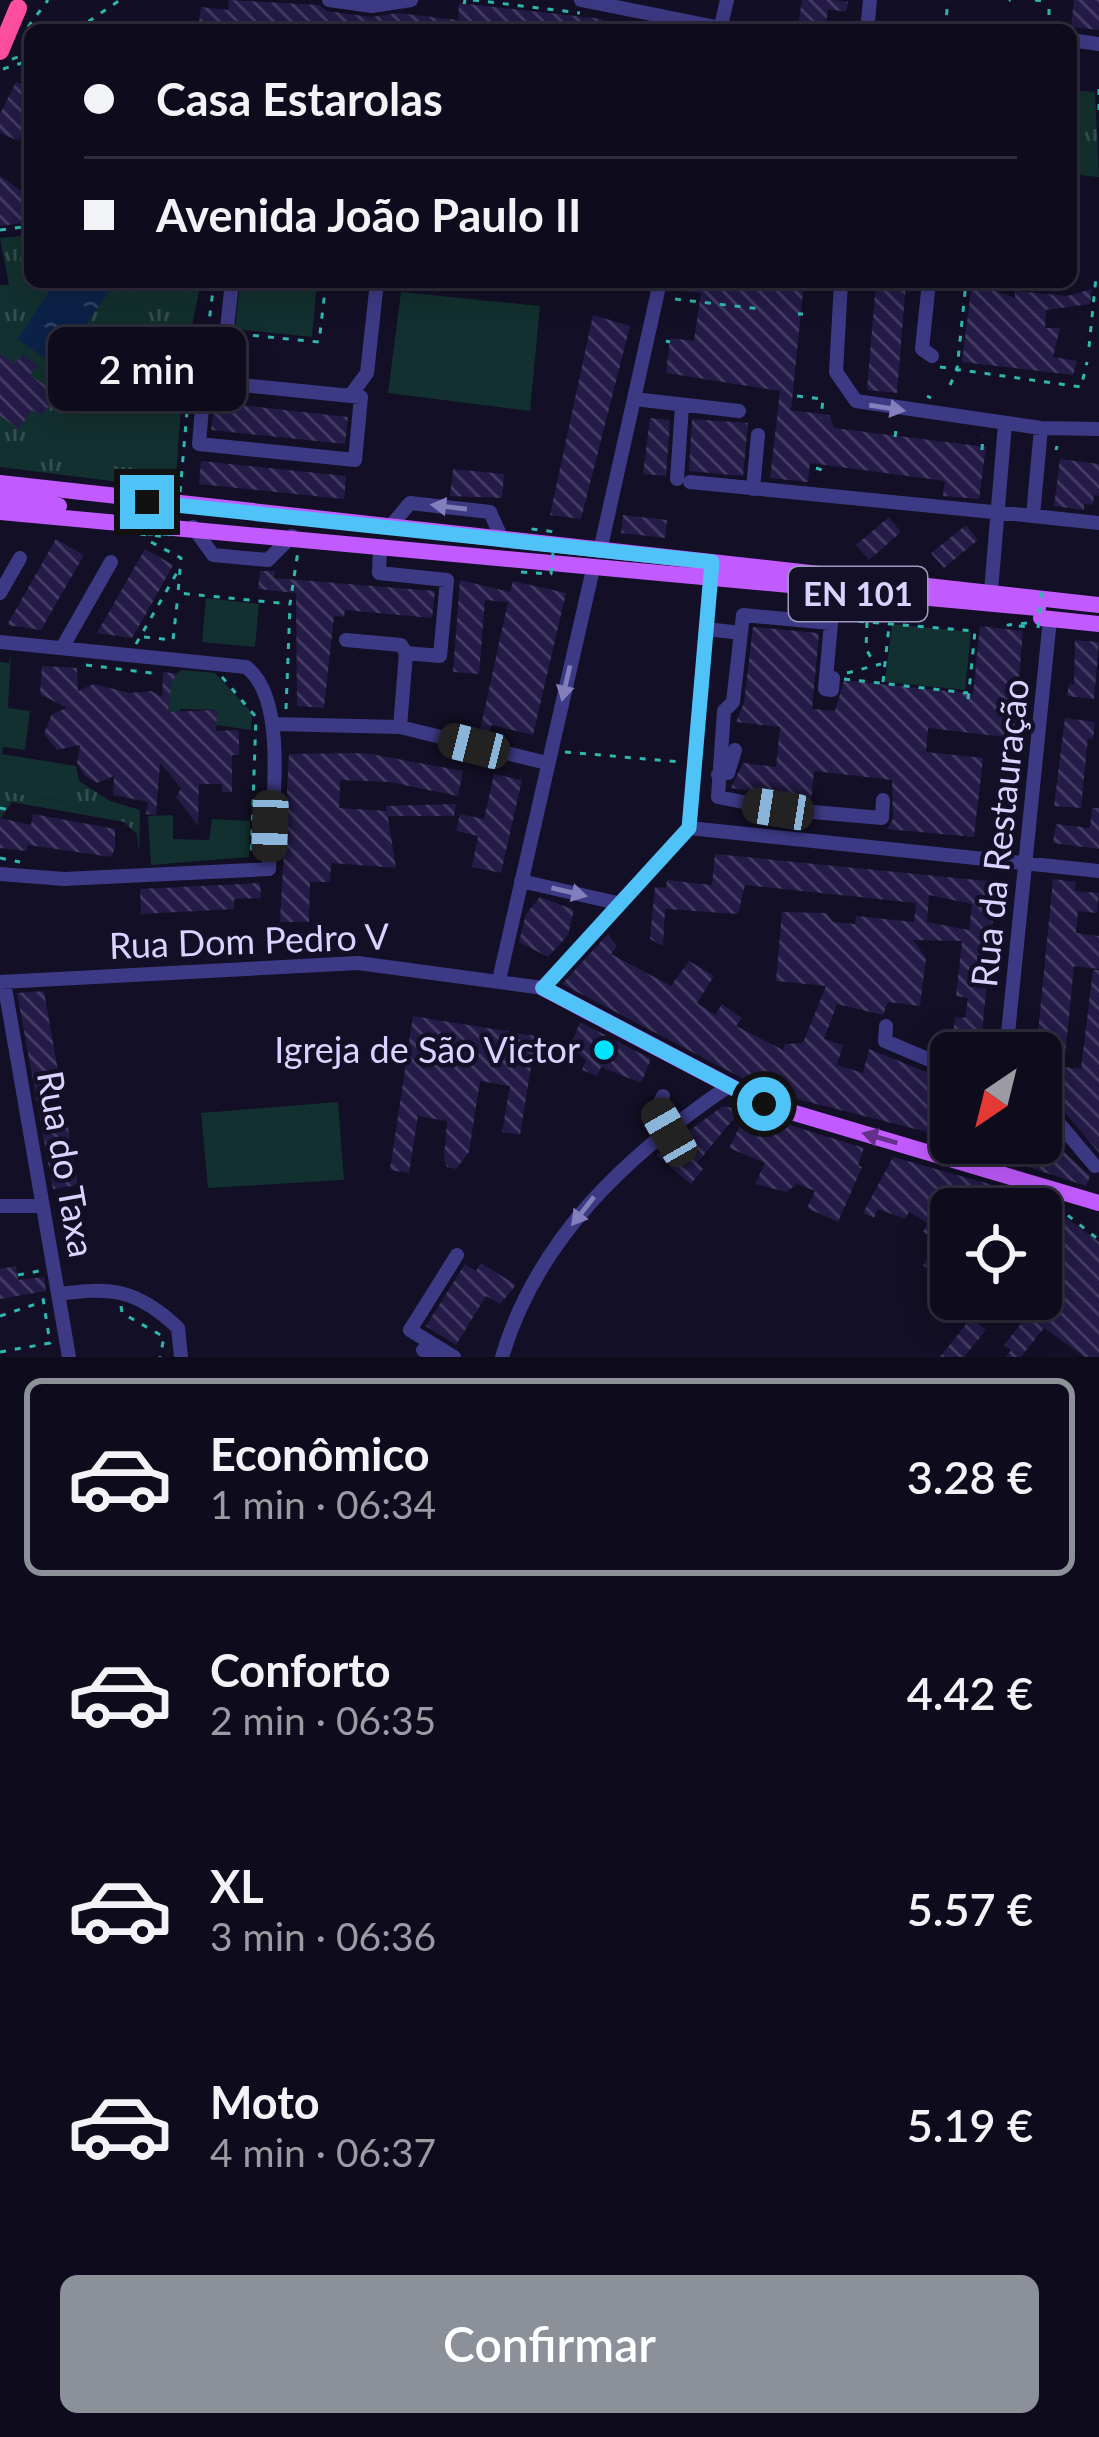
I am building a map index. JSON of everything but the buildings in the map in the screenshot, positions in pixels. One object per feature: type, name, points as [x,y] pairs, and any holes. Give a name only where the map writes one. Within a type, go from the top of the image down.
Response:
[{"type":"highway","points":[[5,60],[18,8]]},
{"type":"main road","name":"EN 101","points":[[0,483],[503,541],[596,560]]},
{"type":"main road","points":[[0,496],[107,518]]},
{"type":"main road","points":[[25,499],[108,498]]},
{"type":"main road","name":"EN 101","points":[[0,512],[193,526],[295,543],[596,560],[1011,601]]},
{"type":"main road","name":"EN 101","points":[[711,571],[991,591],[1011,601]]},
{"type":"main road","points":[[1011,601],[1099,601]]},
{"type":"main road","points":[[1011,601],[1041,616],[1099,624]]},
{"type":"main road","points":[[1041,616],[1099,614]]},
{"type":"main road","points":[[543,988],[726,1088],[1099,1204]]},
{"type":"street","points":[[329,0],[372,6],[411,0]]},
{"type":"street","points":[[581,0],[649,7],[704,24]]},
{"type":"street","points":[[221,383],[231,288]]},
{"type":"street","points":[[499,980],[659,288]]},
{"type":"street","points":[[840,288],[835,350],[840,384],[866,405],[1041,428],[1099,429]]},
{"type":"street","points":[[928,288],[922,350],[936,362]]},
{"type":"street","points":[[350,396],[367,373],[376,291]]},
{"type":"street","points":[[221,383],[361,397],[355,460],[199,444],[204,385],[221,383]]},
{"type":"street","points":[[634,399],[740,411]]},
{"type":"street","points":[[682,406],[684,480],[1099,523]]},
{"type":"street","points":[[991,591],[1005,424]]},
{"type":"street","points":[[1033,516],[1041,428]]},
{"type":"street","points":[[753,489],[758,436]]},
{"type":"street","points":[[389,528],[410,503],[490,512],[503,541]]},
{"type":"street","points":[[193,526],[213,555],[268,560],[295,543]]},
{"type":"street","points":[[380,546],[379,573],[447,580],[440,656],[406,653]]},
{"type":"street","points":[[0,593],[20,558]]},
{"type":"street","points":[[62,648],[111,562]]},
{"type":"street","points":[[543,988],[689,828],[711,571]]},
{"type":"street","points":[[838,679],[832,690],[825,689],[831,623],[743,616],[718,797],[778,809],[882,818],[883,800]]},
{"type":"street","name":"Rua da Restauração","points":[[1008,1032],[1027,865],[1041,616]]},
{"type":"street","points":[[706,629],[741,633]]},
{"type":"street","points":[[346,640],[400,645],[406,653],[400,728]]},
{"type":"street","points":[[0,643],[217,668],[246,667],[260,677],[279,719],[269,869],[129,877],[0,874]]},
{"type":"street","points":[[279,719],[400,728],[548,763]]},
{"type":"street","points":[[718,775],[728,773],[734,750]]},
{"type":"street","points":[[776,838],[778,809]]},
{"type":"street","points":[[689,828],[1099,872]]},
{"type":"street","points":[[521,881],[617,903]]},
{"type":"street","name":"Rua Dom Pedro V","points":[[2,982],[358,963],[543,988]]},
{"type":"street","name":"Rua do Taxa","points":[[2,982],[43,1206],[48,1297],[69,1357]]},
{"type":"street","points":[[886,1026],[885,1041],[930,1060]]},
{"type":"street","points":[[502,1357],[532,1275],[597,1194],[726,1088]]},
{"type":"street","points":[[663,1096],[656,1111],[669,1132]]},
{"type":"street","points":[[1062,1127],[1095,1166]]},
{"type":"street","points":[[992,1171],[993,1164]]},
{"type":"street","points":[[0,1206],[43,1206]]},
{"type":"street","points":[[454,1357],[410,1330],[457,1255]]},
{"type":"street","points":[[48,1297],[110,1287],[156,1307],[178,1328],[181,1357]]},
{"type":"path","points":[[31,24],[49,0]]},
{"type":"path","points":[[85,24],[120,0]]},
{"type":"path","points":[[473,0],[593,14]]},
{"type":"path","points":[[1035,0],[1050,1]]},
{"type":"path","points":[[22,56],[22,63],[5,60],[22,56]]},
{"type":"path","points":[[1099,89],[1099,115]]},
{"type":"path","points":[[1088,347],[1096,277]]},
{"type":"path","points":[[168,534],[139,534],[169,537],[174,496],[142,493],[180,493],[188,365],[208,330],[213,288]]},
{"type":"path","points":[[226,332],[319,342],[325,288]]},
{"type":"path","points":[[950,385],[957,370],[965,288]]},
{"type":"path","points":[[675,299],[761,309]]},
{"type":"path","points":[[936,362],[957,370],[1081,387],[1087,362]]},
{"type":"path","points":[[821,418],[824,399],[840,384]]},
{"type":"path","points":[[797,396],[824,399]]},
{"type":"path","points":[[895,437],[897,424]]},
{"type":"path","points":[[982,450],[983,435]]},
{"type":"path","points":[[521,572],[550,574],[555,532],[525,528]]},
{"type":"path","points":[[140,637],[173,640],[181,558],[142,533]]},
{"type":"path","points":[[279,719],[295,543]]},
{"type":"path","points":[[134,647],[180,568]]},
{"type":"path","points":[[1041,616],[1008,625],[1038,628],[1042,587]]},
{"type":"path","points":[[178,593],[290,604]]},
{"type":"path","points":[[838,620],[975,631],[968,701]]},
{"type":"path","points":[[868,622],[866,649],[874,663]]},
{"type":"path","points":[[883,683],[889,623]]},
{"type":"path","points":[[869,640],[876,638]]},
{"type":"path","points":[[81,658],[87,666],[159,674],[160,668],[171,668]]},
{"type":"path","points":[[838,679],[874,663],[885,664]]},
{"type":"path","points":[[217,668],[256,717],[251,859]]},
{"type":"path","points":[[838,679],[968,693]]},
{"type":"path","points":[[564,752],[694,763]]},
{"type":"path","points":[[0,808],[14,811]]},
{"type":"path","points":[[1062,1214],[1099,1240]]},
{"type":"path","points":[[17,1275],[43,1270]]},
{"type":"path","points":[[0,1316],[48,1297],[50,1343],[0,1352]]},
{"type":"path","points":[[121,1300],[122,1312],[164,1337],[160,1357]]},
{"type":"path","points":[[34,1346],[36,1357]]},
{"type":"green space","points":[[1077,90],[1095,92],[1099,177],[1077,175]]},
{"type":"green space","points":[[24,236],[24,288],[52,288],[18,339],[57,366],[108,288],[200,288],[184,364],[175,489],[0,467],[0,285],[9,285],[0,238]]},
{"type":"green space","points":[[239,288],[316,288],[312,337],[235,329]]},
{"type":"green space","points":[[401,292],[540,306],[530,411],[388,393]]},
{"type":"green space","points":[[75,402],[172,409],[167,470],[70,463]]},
{"type":"green space","points":[[206,598],[259,604],[255,647],[202,642]]},
{"type":"green space","points":[[892,624],[971,632],[965,690],[885,682]]},
{"type":"green space","points":[[11,654],[8,708],[30,711],[25,750],[3,747],[2,754],[76,766],[69,803],[0,790],[0,662],[9,663]]},
{"type":"green space","points":[[181,670],[215,673],[252,713],[251,730],[216,725],[216,710],[180,709],[179,721],[167,720],[172,678]]},
{"type":"green space","points":[[76,766],[79,781],[110,801],[140,810],[139,853],[137,834],[124,822],[12,802],[0,819],[0,790],[68,803]]},
{"type":"green space","points":[[173,815],[173,839],[209,840],[212,819],[250,821],[249,857],[151,865],[148,816]]},
{"type":"green space","points":[[338,1102],[344,1180],[208,1188],[201,1113]]},
{"type":"water","points":[[52,288],[111,288],[58,367],[17,339]]},
{"type":"place","name":"Igreja de São Victor","points":[[604,1050]]},
{"type":"route","points":[[147,502],[712,562],[689,828],[543,988],[557,991],[726,1088],[764,1104]]}]
